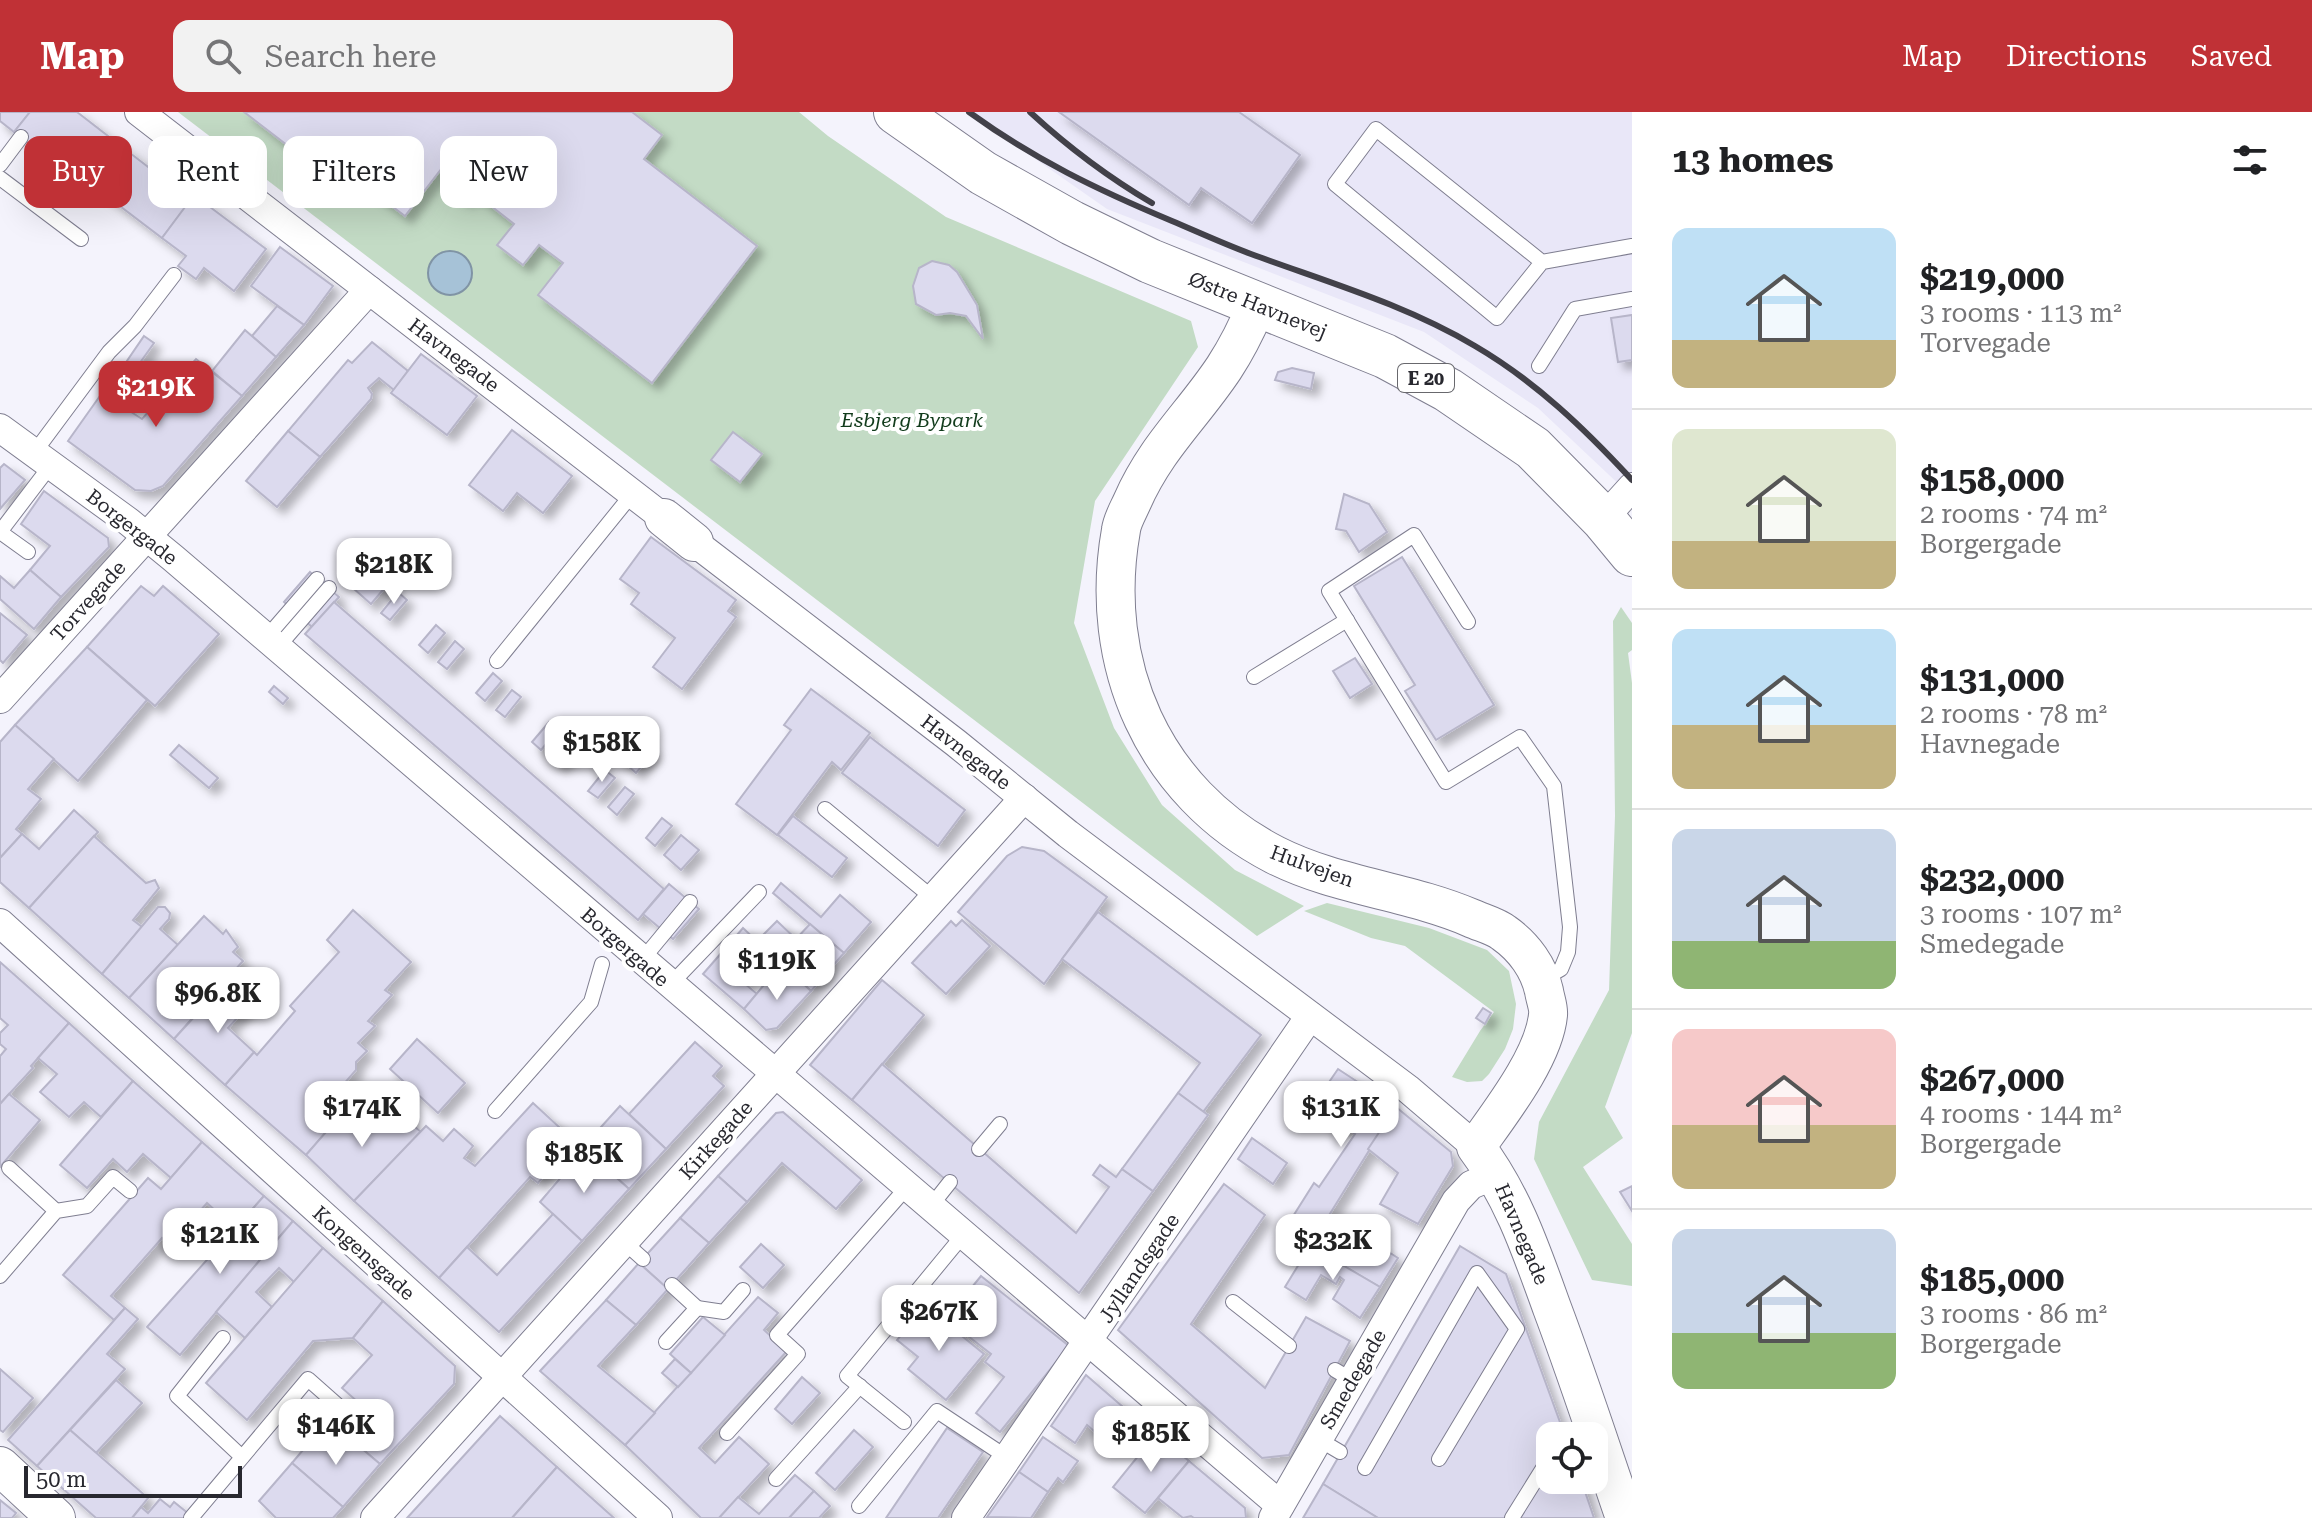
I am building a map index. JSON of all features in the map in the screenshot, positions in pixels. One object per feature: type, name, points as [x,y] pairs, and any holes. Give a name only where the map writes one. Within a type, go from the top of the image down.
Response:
[{"type":"main road","name":"Østre Havnevej","points":[[896,112],[983,173],[1072,223],[1150,261],[1385,356],[1448,390],[1533,448],[1603,519]]},
{"type":"main road","name":"E 20","points":[[1603,519],[1632,554]]},
{"type":"street","name":"Havnegade","points":[[139,112],[1024,798],[1408,1089],[1486,1160],[1519,1216],[1625,1518]]},
{"type":"street","name":"Torvegade","points":[[0,699],[138,529],[369,290]]},
{"type":"street","name":"Hulvejen","points":[[1257,304],[1224,369],[1157,454],[1139,485],[1121,527],[1114,595],[1119,645],[1132,697],[1174,773],[1204,807],[1239,834],[1277,856],[1319,872],[1454,911],[1503,932],[1528,955],[1541,980],[1549,1013],[1541,1040],[1512,1096],[1486,1160]]},
{"type":"street","name":"Borgergade","points":[[0,428],[173,558],[775,1075],[1090,1340],[1276,1512]]},
{"type":"street","points":[[1603,519],[1632,487]]},
{"type":"street","name":"Kirkegade","points":[[375,1518],[536,1340],[633,1250],[775,1075],[1024,798]]},
{"type":"street","name":"Kongensgade","points":[[0,923],[658,1518]]},
{"type":"street","name":"Jyllandsgade","points":[[966,1518],[1310,1016]]},
{"type":"street","name":"Smedegade","points":[[1276,1512],[1329,1446],[1344,1375],[1456,1201],[1471,1185],[1486,1160]]},
{"type":"street","points":[[0,1466],[56,1518]]},
{"type":"lane","points":[[1542,262],[1376,129],[1335,184],[1497,318],[1542,262],[1632,246]]},
{"type":"lane","points":[[0,165],[21,137]]},
{"type":"lane","points":[[0,178],[81,239]]},
{"type":"lane","points":[[28,552],[0,532],[109,352],[135,326],[174,275]]},
{"type":"lane","points":[[1539,366],[1575,309],[1632,299]]},
{"type":"lane","points":[[497,661],[633,493]]},
{"type":"lane","points":[[1468,622],[1414,535],[1329,591],[1446,782],[1520,737],[1554,786],[1570,927],[1568,952],[1561,969],[1541,980]]},
{"type":"lane","points":[[272,643],[323,584]]},
{"type":"lane","points":[[1254,677],[1347,620]]},
{"type":"lane","points":[[825,809],[934,899]]},
{"type":"lane","points":[[670,985],[759,892]]},
{"type":"lane","points":[[638,957],[690,902]]},
{"type":"lane","points":[[638,957],[658,926]]},
{"type":"lane","points":[[495,1111],[591,1002],[602,964]]},
{"type":"lane","points":[[979,1149],[1000,1124]]},
{"type":"lane","points":[[9,1168],[56,1211]]},
{"type":"lane","points":[[0,1276],[56,1211],[87,1206],[113,1177],[130,1191]]},
{"type":"lane","points":[[931,1206],[950,1182]]},
{"type":"lane","points":[[727,1433],[798,1354],[777,1335],[908,1186]]},
{"type":"lane","points":[[904,1422],[847,1376],[964,1234]]},
{"type":"lane","points":[[1365,1468],[1477,1273],[1517,1329],[1439,1459]]},
{"type":"lane","points":[[672,1285],[697,1308],[724,1312],[743,1290]]},
{"type":"lane","points":[[1233,1302],[1289,1346]]},
{"type":"lane","points":[[666,1342],[697,1308]]},
{"type":"lane","points":[[223,1338],[177,1396],[242,1457]]},
{"type":"lane","points":[[201,1515],[242,1457],[308,1379],[343,1410]]},
{"type":"lane","points":[[776,1479],[860,1386]]},
{"type":"lane","points":[[859,1506],[937,1411],[1008,1458]]},
{"type":"lane","points":[[1512,1518],[1536,1479]]},
{"type":"shaded area","points":[[968,112],[1632,112],[1632,481],[1625,490],[1538,408],[1424,332],[1107,209]]},
{"type":"green space","name":"Esbjerg Bypark","points":[[178,112],[799,112],[828,136],[946,217],[1191,321],[1198,347],[1095,501],[1074,623],[1114,728],[1162,805],[1235,870],[1304,906],[1257,936],[304,208],[424,208],[424,136],[283,136],[283,192],[267,180],[267,136],[209,136]]},
{"type":"green space","points":[[1621,607],[1632,623],[1632,650],[1628,653],[1632,683],[1632,1033],[1605,1107],[1623,1138],[1583,1167],[1632,1244],[1632,1286],[1592,1280],[1534,1159],[1539,1122],[1609,990],[1615,816],[1613,621]]},
{"type":"green space","points":[[1327,903],[1429,928],[1487,950],[1509,971],[1516,1004],[1513,1029],[1505,1049],[1482,1081],[1467,1082],[1452,1077],[1494,1012],[1405,946],[1371,938],[1304,911]]},
{"type":"water","points":[[450,251],[465,258],[472,273],[465,288],[450,295],[435,288],[428,273],[435,258]]},
{"type":"building","points":[[0,112],[30,112],[14,132],[0,121]]},
{"type":"building","points":[[30,112],[77,112],[108,136],[24,136],[24,140],[14,132]]},
{"type":"building","points":[[244,112],[632,112],[662,135],[644,159],[757,246],[652,383],[538,295],[563,263],[539,245],[523,265],[497,245],[514,224],[494,208],[557,208],[557,136],[440,136],[440,171],[424,191],[424,136],[283,136],[283,142]]},
{"type":"building","points":[[1059,112],[1239,112],[1300,155],[1252,223],[1201,188],[1189,205]]},
{"type":"building","points":[[132,155],[148,167],[148,208],[185,208],[162,238],[123,208],[132,208]]},
{"type":"building","points":[[184,208],[211,208],[266,249],[234,291],[204,268],[196,279],[178,266],[186,256],[162,238]]},
{"type":"building","points":[[394,208],[411,208],[405,216]]},
{"type":"building","points":[[280,247],[333,286],[304,325],[251,286]]},
{"type":"building","points":[[932,261],[949,265],[957,272],[977,305],[983,339],[966,316],[950,313],[936,315],[916,304],[913,286],[919,268]]},
{"type":"building","points":[[277,306],[304,325],[276,357],[252,336]]},
{"type":"building","points":[[1632,315],[1632,360],[1618,362],[1611,318]]},
{"type":"building","points":[[245,330],[276,357],[242,396],[212,371]]},
{"type":"building","points":[[144,336],[154,343],[127,381],[118,374]]},
{"type":"building","points":[[372,342],[408,371],[394,390],[379,378],[368,388],[371,399],[320,457],[288,431],[348,360],[352,363]]},
{"type":"building","points":[[421,354],[477,396],[447,435],[391,393]]},
{"type":"building","points":[[196,359],[242,396],[163,486],[151,491],[135,490],[68,441],[102,393],[142,419]]},
{"type":"building","points":[[1292,368],[1314,373],[1311,389],[1275,380],[1278,372]]},
{"type":"building","points":[[512,430],[572,476],[543,513],[517,493],[503,511],[469,485]]},
{"type":"building","points":[[288,431],[320,457],[277,507],[246,481]]},
{"type":"building","points":[[733,432],[762,454],[740,482],[711,460]]},
{"type":"building","points":[[4,464],[25,480],[0,509],[0,468]]},
{"type":"building","points":[[44,491],[108,538],[109,547],[61,597],[30,570],[50,546],[21,524]]},
{"type":"building","points":[[1344,494],[1369,504],[1387,532],[1359,552],[1346,531],[1336,529]]},
{"type":"building","points":[[651,537],[736,600],[728,611],[736,617],[682,689],[653,667],[675,638],[631,604],[639,593],[620,579]]},
{"type":"building","points":[[1402,557],[1494,705],[1436,740],[1405,691],[1415,685],[1354,586]]},
{"type":"building","points":[[371,569],[388,584],[371,604],[354,589]]},
{"type":"building","points":[[30,570],[61,597],[34,629],[0,599],[0,576],[14,588]]},
{"type":"building","points":[[310,572],[339,597],[312,627],[284,602]]},
{"type":"building","points":[[141,586],[154,596],[163,586],[219,634],[155,706],[87,647]]},
{"type":"building","points":[[398,592],[407,600],[390,620],[381,613]]},
{"type":"building","points":[[334,602],[664,889],[638,920],[305,634]]},
{"type":"building","points":[[0,613],[27,635],[3,663],[0,660]]},
{"type":"building","points":[[436,625],[445,633],[428,653],[419,645]]},
{"type":"building","points":[[455,641],[464,649],[447,669],[438,662]]},
{"type":"building","points":[[87,647],[147,700],[78,781],[15,725]]},
{"type":"building","points":[[1355,658],[1372,684],[1350,698],[1333,671]]},
{"type":"building","points":[[493,673],[502,681],[485,701],[476,693]]},
{"type":"building","points":[[274,686],[288,698],[283,704],[269,692]]},
{"type":"building","points":[[811,689],[870,733],[841,770],[832,762],[777,835],[736,804],[791,730],[784,725]]},
{"type":"building","points":[[512,690],[521,697],[505,717],[496,710]]},
{"type":"building","points":[[549,722],[558,730],[541,750],[532,742]]},
{"type":"building","points":[[15,725],[54,759],[28,789],[41,799],[16,829],[22,834],[0,858],[0,742]]},
{"type":"building","points":[[870,737],[965,810],[938,846],[842,773]]},
{"type":"building","points":[[636,738],[654,752],[636,773],[619,758]]},
{"type":"building","points":[[568,739],[577,746],[560,766],[551,759]]},
{"type":"building","points":[[179,745],[218,778],[209,788],[170,755]]},
{"type":"building","points":[[605,770],[615,778],[598,798],[588,791]]},
{"type":"building","points":[[625,787],[634,794],[617,815],[608,807]]},
{"type":"building","points":[[74,810],[98,832],[29,908],[0,882],[0,858],[22,834],[39,849]]},
{"type":"building","points":[[793,816],[847,858],[832,877],[778,835]]},
{"type":"building","points":[[662,818],[672,826],[655,846],[646,838]]},
{"type":"building","points":[[681,835],[699,850],[681,870],[664,855]]},
{"type":"building","points":[[94,836],[146,883],[155,880],[159,888],[133,920],[142,927],[102,974],[29,908]]},
{"type":"building","points":[[1022,847],[1044,851],[1107,897],[1044,984],[958,912],[1007,856]]},
{"type":"building","points":[[781,883],[821,917],[840,895],[871,922],[844,953],[773,893]]},
{"type":"building","points":[[669,884],[699,909],[673,939],[643,914]]},
{"type":"building","points":[[158,907],[165,907],[170,913],[160,929],[178,945],[129,998],[102,974]]},
{"type":"building","points":[[353,910],[411,962],[385,990],[392,995],[368,1021],[375,1026],[358,1043],[367,1051],[356,1062],[356,1070],[317,1115],[331,1127],[306,1155],[225,1085],[254,1052],[257,1055],[295,1011],[290,1006],[339,952],[327,940]]},
{"type":"building","points":[[1098,912],[1261,1035],[1203,1112],[1178,1093],[1200,1063],[1062,959]]},
{"type":"building","points":[[204,916],[223,934],[226,930],[238,947],[233,952],[243,961],[174,1039],[129,998]]},
{"type":"building","points":[[962,920],[990,946],[946,994],[912,963],[951,921],[956,926]]},
{"type":"building","points":[[777,921],[796,939],[810,924],[844,953],[811,991],[757,941]]},
{"type":"building","points":[[743,928],[757,941],[731,972],[757,994],[744,1009],[703,974]]},
{"type":"building","points":[[0,962],[69,1023],[0,1104],[0,1056],[6,1049],[0,1044],[0,1033],[8,1025],[0,1018]]},
{"type":"building","points":[[793,974],[811,991],[777,1028],[766,1030],[744,1009],[768,980],[779,989]]},
{"type":"building","points":[[882,980],[924,1015],[852,1100],[810,1065]]},
{"type":"building","points":[[227,981],[251,1003],[228,1028],[254,1052],[225,1085],[174,1039]]},
{"type":"building","points":[[1483,1008],[1491,1013],[1485,1024],[1476,1018]]},
{"type":"building","points":[[69,1023],[133,1081],[101,1117],[84,1102],[69,1117],[40,1092],[57,1074],[38,1058]]},
{"type":"building","points":[[417,1039],[465,1083],[438,1113],[390,1069]]},
{"type":"building","points":[[695,1042],[722,1066],[713,1076],[724,1086],[666,1149],[629,1114]]},
{"type":"building","points":[[882,1064],[1076,1233],[1109,1187],[1093,1175],[1100,1165],[1116,1177],[1122,1169],[1153,1191],[1079,1293],[852,1100]]},
{"type":"building","points":[[1338,1069],[1396,1107],[1310,1246],[1285,1229],[1314,1183],[1319,1187],[1355,1134],[1312,1107]]},
{"type":"building","points":[[133,1081],[202,1142],[171,1178],[143,1154],[127,1172],[113,1159],[87,1188],[60,1165]]},
{"type":"building","points":[[1178,1093],[1208,1115],[1153,1191],[1122,1169]]},
{"type":"building","points":[[9,1094],[40,1120],[0,1167],[0,1104]]},
{"type":"building","points":[[386,1102],[421,1132],[354,1201],[306,1155],[345,1110],[364,1129]]},
{"type":"building","points":[[533,1103],[585,1151],[575,1162],[564,1153],[538,1183],[530,1177],[439,1278],[354,1201],[426,1126],[443,1141],[454,1129],[473,1146],[464,1158],[475,1166]]},
{"type":"building","points":[[620,1106],[666,1149],[629,1189],[583,1147]]},
{"type":"building","points":[[1396,1107],[1451,1152],[1453,1166],[1418,1224],[1380,1204],[1398,1173],[1368,1149]]},
{"type":"building","points":[[783,1112],[862,1180],[836,1209],[782,1163],[747,1202],[718,1176],[776,1113]]},
{"type":"building","points":[[1252,1138],[1287,1163],[1273,1184],[1238,1159]]},
{"type":"building","points":[[202,1142],[264,1196],[218,1248],[201,1232],[218,1213],[207,1203],[170,1245],[162,1238],[111,1296],[125,1308],[114,1320],[63,1275],[148,1178],[161,1189]]},
{"type":"building","points":[[585,1149],[629,1189],[582,1241],[540,1202]]},
{"type":"building","points":[[718,1176],[747,1202],[709,1243],[680,1218]]},
{"type":"building","points":[[1224,1184],[1265,1215],[1191,1324],[1265,1388],[1306,1317],[1350,1341],[1289,1455],[1262,1458],[1118,1330]]},
{"type":"building","points":[[1632,1186],[1632,1211],[1620,1192]]},
{"type":"building","points":[[264,1196],[293,1221],[180,1355],[147,1327]]},
{"type":"building","points":[[553,1214],[582,1241],[499,1332],[439,1278],[467,1247],[497,1275]]},
{"type":"building","points":[[680,1218],[709,1243],[668,1289],[639,1263]]},
{"type":"building","points":[[293,1221],[323,1248],[294,1282],[279,1268],[256,1292],[272,1307],[245,1338],[216,1312]]},
{"type":"building","points":[[1351,1239],[1366,1248],[1370,1240],[1398,1258],[1380,1287],[1337,1262]]},
{"type":"building","points":[[761,1244],[784,1265],[763,1288],[740,1267]]},
{"type":"building","points":[[1310,1246],[1380,1287],[1360,1318],[1333,1299],[1344,1280],[1340,1277],[1336,1284],[1321,1275],[1306,1300],[1285,1287]]},
{"type":"building","points":[[1460,1246],[1506,1274],[1560,1422],[1536,1422],[1536,1494],[1586,1494],[1594,1518],[1378,1518],[1323,1484]]},
{"type":"building","points":[[323,1248],[383,1301],[353,1338],[313,1341],[247,1420],[206,1383]]},
{"type":"building","points":[[639,1263],[668,1289],[636,1325],[606,1300]]},
{"type":"building","points":[[981,1276],[1069,1346],[1000,1432],[976,1413],[1004,1377],[985,1362],[991,1354],[946,1319]]},
{"type":"building","points":[[758,1297],[778,1313],[764,1330],[787,1351],[699,1448],[715,1463],[739,1437],[769,1464],[719,1518],[701,1518],[625,1445]]},
{"type":"building","points":[[606,1300],[636,1325],[598,1366],[655,1413],[625,1445],[540,1371]]},
{"type":"building","points":[[383,1301],[455,1366],[454,1384],[380,1464],[347,1436],[368,1411],[342,1388],[372,1355],[353,1338]]},
{"type":"building","points":[[925,1306],[984,1354],[946,1400],[908,1369],[918,1357],[897,1340]]},
{"type":"building","points":[[125,1308],[138,1319],[107,1354],[125,1369],[37,1466],[8,1440]]},
{"type":"building","points":[[703,1317],[725,1335],[691,1373],[670,1354]]},
{"type":"building","points":[[675,1359],[691,1373],[678,1387],[662,1373]]},
{"type":"building","points":[[0,1369],[33,1398],[3,1432],[0,1430]]},
{"type":"building","points":[[1086,1375],[1145,1426],[1131,1444],[1111,1427],[1101,1437],[1087,1425],[1075,1443],[1051,1426]]},
{"type":"building","points":[[802,1377],[820,1393],[792,1424],[775,1409]]},
{"type":"building","points":[[116,1380],[142,1403],[96,1453],[70,1430]]},
{"type":"building","points":[[500,1416],[557,1467],[512,1518],[407,1518]]},
{"type":"building","points":[[947,1428],[983,1452],[938,1518],[886,1518]]},
{"type":"building","points":[[70,1430],[148,1498],[132,1518],[96,1518],[37,1466]]},
{"type":"building","points":[[854,1430],[873,1447],[835,1490],[816,1473]]},
{"type":"building","points":[[319,1431],[337,1447],[347,1436],[380,1464],[343,1507],[292,1463]]},
{"type":"building","points":[[1156,1434],[1189,1461],[1145,1513],[1113,1487]]},
{"type":"building","points":[[1043,1437],[1078,1461],[1063,1482],[1058,1478],[1048,1492],[1019,1472]]},
{"type":"building","points":[[1189,1461],[1245,1508],[1246,1518],[1183,1518],[1158,1498]]},
{"type":"building","points":[[292,1463],[343,1507],[333,1518],[276,1518],[259,1501]]},
{"type":"building","points":[[557,1467],[614,1518],[512,1518]]},
{"type":"building","points":[[1019,1472],[1048,1492],[1031,1518],[987,1517]]},
{"type":"building","points":[[795,1475],[814,1491],[789,1518],[719,1518],[738,1497],[759,1514]]},
{"type":"building","points":[[1323,1484],[1378,1518],[1303,1518]]},
{"type":"building","points":[[814,1491],[830,1506],[819,1518],[789,1518]]},
{"type":"building","points":[[160,1499],[170,1507],[174,1502],[189,1514],[185,1518],[132,1518],[141,1507],[148,1513]]},
{"type":"building","points":[[0,1500],[16,1513],[12,1518],[0,1518]]},
{"type":"railway","points":[[969,112],[1043,159],[1118,198],[1241,250],[1393,306],[1448,331],[1497,360],[1558,407],[1632,480]]},
{"type":"railway","points":[[1030,112],[1089,161],[1152,203]]}]
